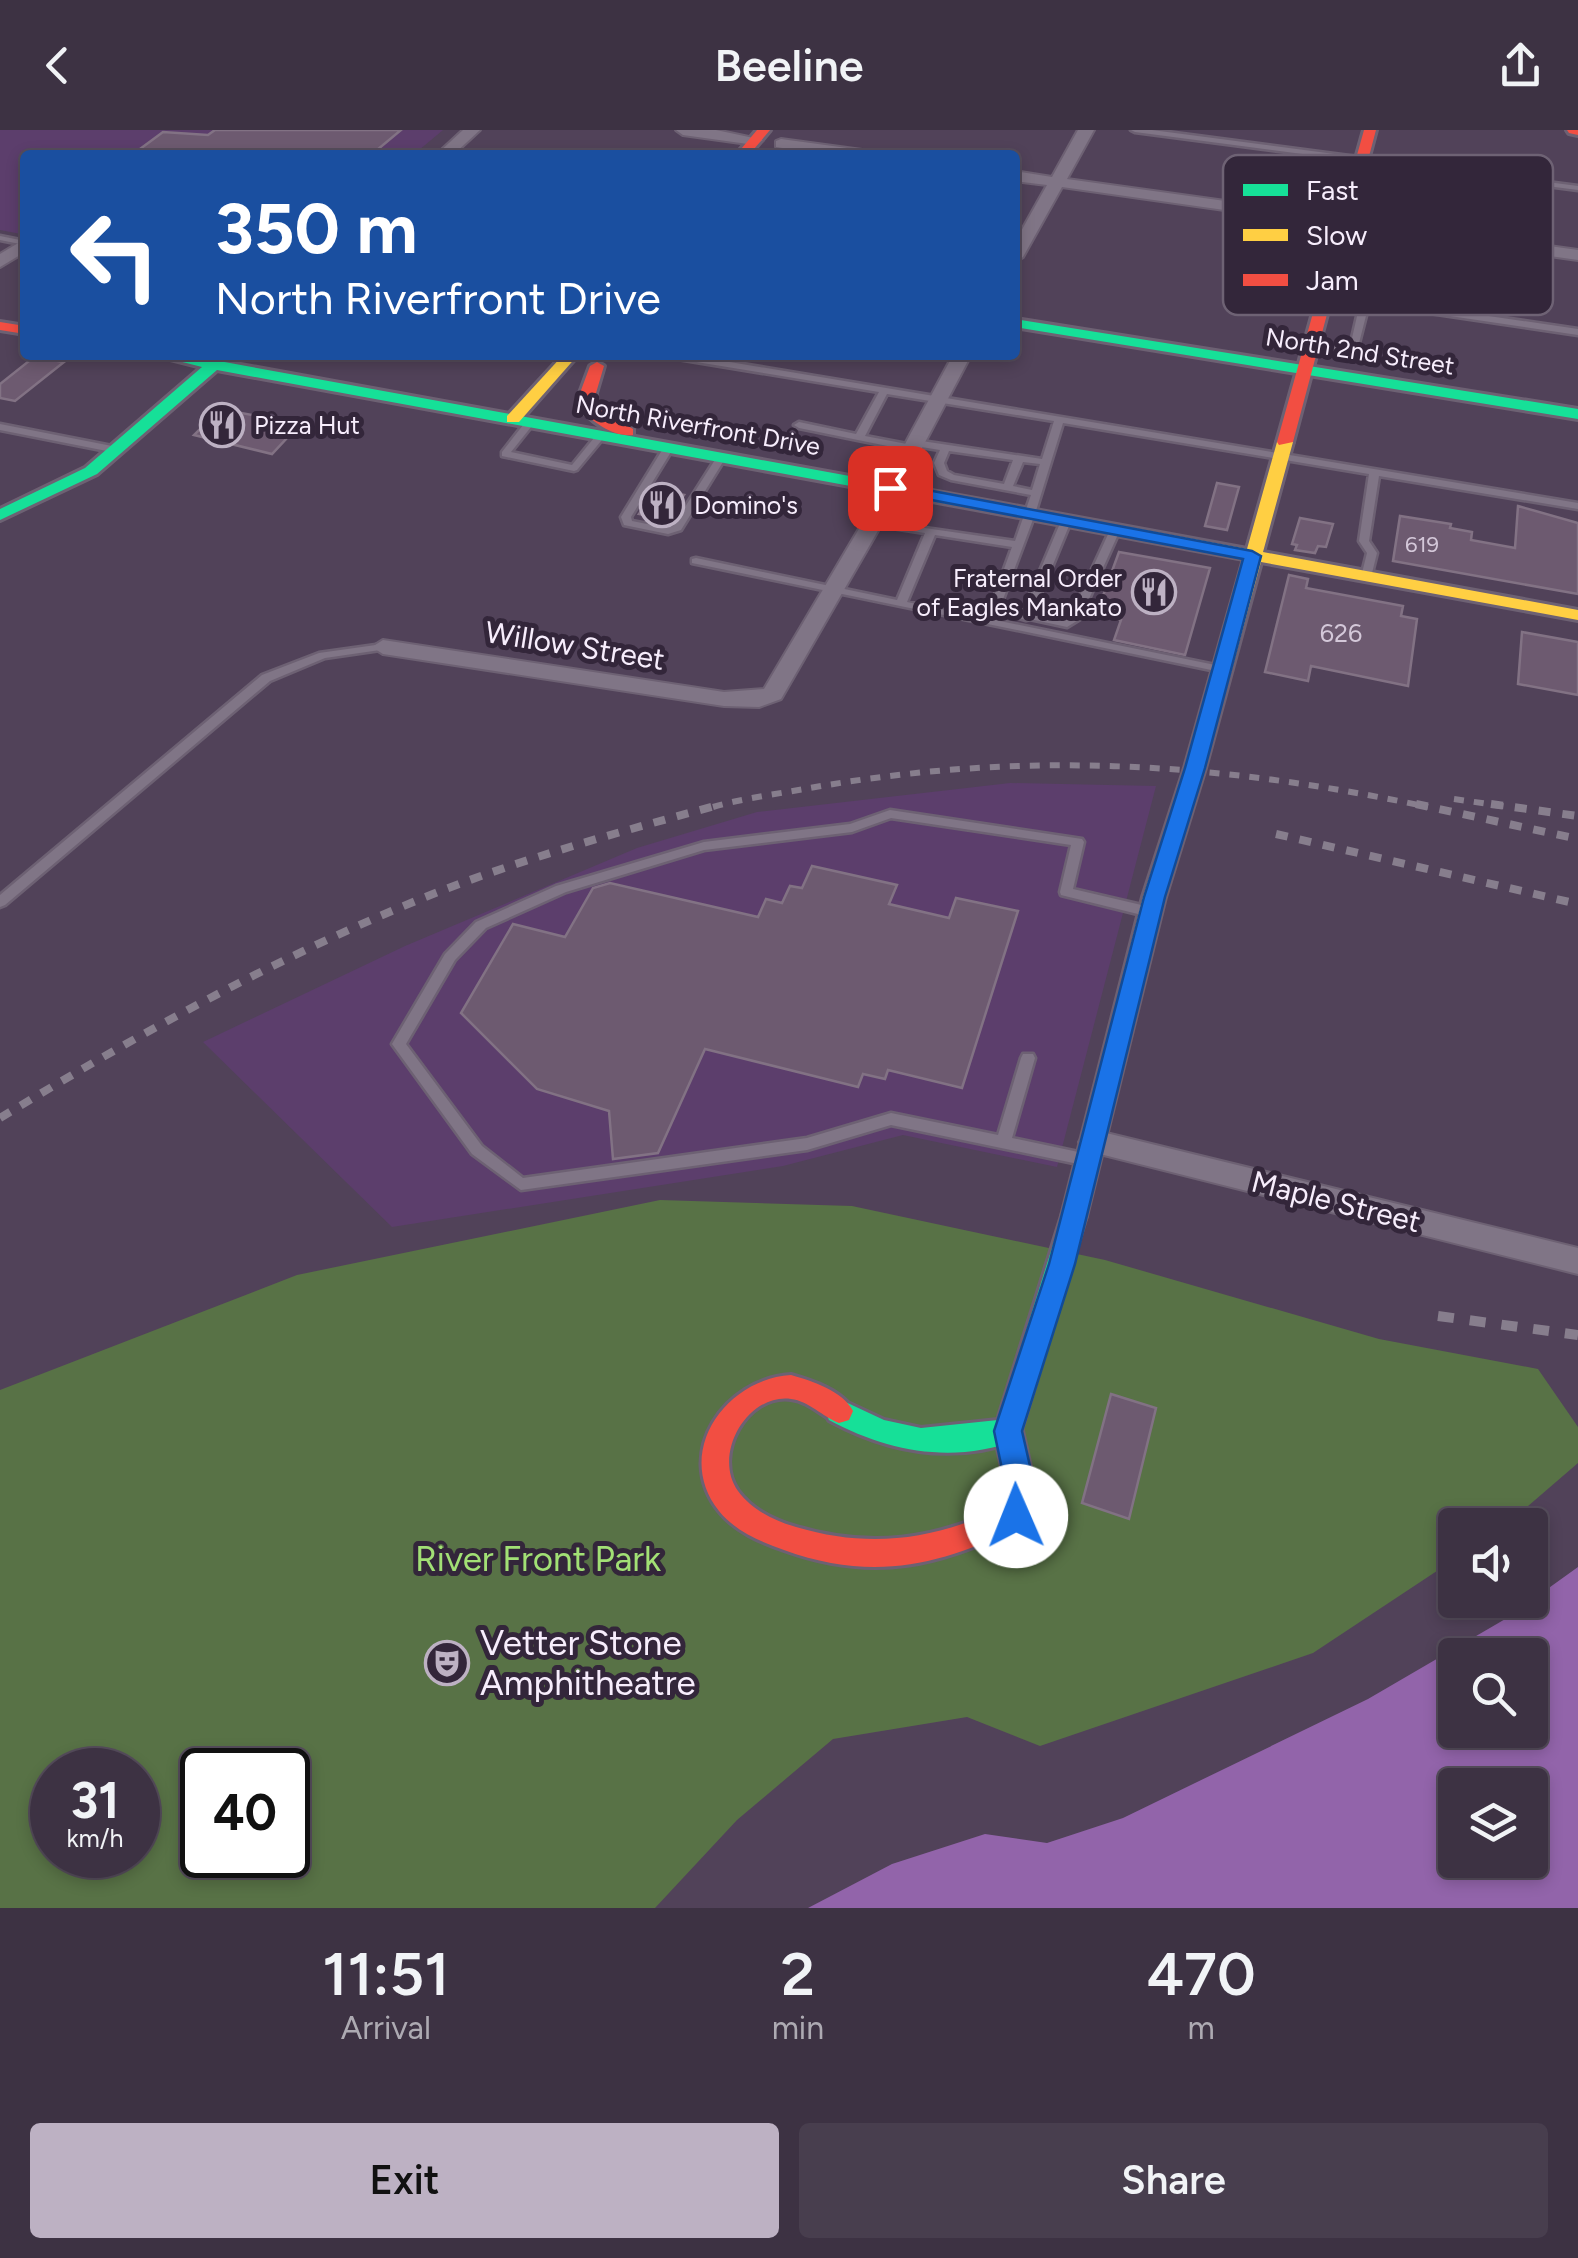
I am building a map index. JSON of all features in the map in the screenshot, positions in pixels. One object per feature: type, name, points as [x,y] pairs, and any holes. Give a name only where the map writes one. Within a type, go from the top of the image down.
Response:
[{"type":"street","points":[[450,150],[472,130]]},
{"type":"street","points":[[683,130],[825,150]]},
{"type":"street","points":[[1020,245],[1086,130]]},
{"type":"street","points":[[1363,155],[1370,130]]},
{"type":"street","points":[[1020,177],[1223,205]]},
{"type":"street","points":[[1553,251],[1578,255]]},
{"type":"street","points":[[1008,1431],[959,1441],[910,1442],[871,1431],[798,1388],[762,1391],[742,1403],[722,1430],[717,1460],[726,1498],[755,1523],[799,1542],[846,1555],[900,1556],[983,1533],[1016,1516],[1020,1488],[1008,1431],[1052,1297],[1151,912],[1319,315]]},
{"type":"street","name":"North 2nd Street","points":[[1020,324],[1307,359],[1578,414]]},
{"type":"street","points":[[0,515],[91,472],[218,360]]},
{"type":"street","name":"North Riverfront Drive","points":[[218,360],[890,488],[1032,503],[1066,521],[1578,615]]},
{"type":"street","points":[[529,422],[568,360]]},
{"type":"street","points":[[834,591],[959,360]]},
{"type":"street","points":[[529,422],[560,402],[602,361]]},
{"type":"street","points":[[602,361],[585,400],[587,409],[598,420],[664,446]]},
{"type":"street","name":"Willow Street","points":[[382,647],[724,699],[759,700],[773,694],[780,684],[834,591]]},
{"type":"street","name":"Maple Street","points":[[1091,1151],[1578,1261]]},
{"type":"lane","points":[[1135,130],[1324,155]]},
{"type":"lane","points":[[1553,185],[1578,188]]},
{"type":"lane","points":[[1307,359],[1354,349],[1361,315]]},
{"type":"lane","points":[[1443,315],[1578,332]]},
{"type":"lane","points":[[703,360],[1578,506]]},
{"type":"lane","points":[[860,438],[885,389]]},
{"type":"lane","points":[[1059,420],[997,602],[999,608],[1066,624],[1076,617],[1115,530]]},
{"type":"lane","points":[[529,422],[505,454],[574,468],[600,435]]},
{"type":"lane","points":[[799,425],[860,438],[1044,462]]},
{"type":"lane","points":[[0,427],[118,450]]},
{"type":"lane","points":[[664,446],[626,517],[628,522],[668,530],[678,528],[721,457]]},
{"type":"lane","points":[[946,448],[940,463],[943,473],[986,477],[1032,503]]},
{"type":"lane","points":[[963,473],[970,452]]},
{"type":"lane","points":[[986,477],[994,455]]},
{"type":"lane","points":[[1007,488],[1020,459]]},
{"type":"lane","points":[[1366,577],[1372,553],[1364,540],[1374,474]]},
{"type":"lane","points":[[1026,617],[1066,521]]},
{"type":"lane","points":[[872,522],[1018,546]]},
{"type":"lane","points":[[901,604],[931,531]]},
{"type":"lane","points":[[696,561],[1221,669]]},
{"type":"lane","points":[[0,902],[266,678],[324,655],[382,647]]},
{"type":"lane","points":[[1091,1151],[1004,1141],[891,1119],[807,1144],[521,1184],[477,1150],[399,1044],[450,957],[481,925],[561,889],[704,846],[852,828],[890,814],[1078,842],[1066,892],[1151,912]]},
{"type":"lane","points":[[1004,1141],[1028,1058]]},
{"type":"shaded area","points":[[0,130],[443,130],[419,150],[20,150],[20,234],[0,230]]},
{"type":"shaded area","points":[[1010,783],[1156,786],[1057,1167],[903,1135],[783,1166],[392,1227],[203,1042],[405,946],[637,848],[757,812]]},
{"type":"shaded area","points":[[1578,1567],[1578,1908],[808,1908],[892,1864],[985,1834],[1047,1843],[1123,1818],[1368,1699],[1438,1658],[1438,1748],[1548,1748],[1548,1638],[1473,1638],[1507,1618],[1548,1618],[1548,1589]]},
{"type":"green space","name":"River Front Park","points":[[660,1200],[852,1206],[1105,1260],[1379,1339],[1538,1369],[1578,1427],[1578,1463],[1526,1508],[1438,1508],[1438,1570],[1313,1653],[1040,1746],[967,1717],[833,1739],[737,1820],[655,1908],[0,1908],[0,1390],[297,1275]]},
{"type":"building","points":[[215,130],[401,130],[377,150],[140,149],[163,132],[208,135]]},
{"type":"building","points":[[30,360],[64,362],[15,401],[0,398],[0,384]]},
{"type":"building","points":[[220,409],[300,424],[272,454],[194,435]]},
{"type":"building","points":[[1217,483],[1239,487],[1227,530],[1205,526]]},
{"type":"building","name":"Domino's","points":[[657,490],[684,495],[667,520],[639,514]]},
{"type":"building","points":[[1518,506],[1578,523],[1578,594],[1393,561],[1400,516],[1451,524],[1450,528],[1472,532],[1471,540],[1515,548]]},
{"type":"building","points":[[1300,518],[1333,524],[1326,547],[1318,546],[1315,553],[1295,550],[1297,545],[1292,544]]},
{"type":"building","name":"Fraternal Order of Eagles Mankato","points":[[1119,552],[1210,568],[1185,655],[1114,640],[1121,620],[1096,615]]},
{"type":"building","points":[[1289,575],[1308,579],[1306,588],[1403,606],[1401,616],[1417,619],[1408,686],[1311,666],[1308,681],[1265,672]]},
{"type":"building","points":[[1522,632],[1578,642],[1578,695],[1518,684]]},
{"type":"building","points":[[812,866],[897,885],[889,904],[949,918],[956,898],[1018,911],[962,1088],[888,1070],[885,1079],[863,1074],[858,1087],[705,1049],[658,1153],[613,1159],[609,1111],[537,1089],[461,1013],[513,924],[565,937],[593,888],[610,883],[758,917],[766,899],[782,903],[790,886],[802,888]]},
{"type":"building","points":[[1111,1394],[1156,1408],[1129,1519],[1082,1503]]},
{"type":"railway","points":[[713,807],[889,776],[1044,765],[1196,771],[1428,807]]},
{"type":"railway","points":[[1454,799],[1509,807]]},
{"type":"railway","points":[[0,1118],[205,1001],[364,923],[530,859],[722,804]]},
{"type":"railway","points":[[1416,804],[1578,839]]},
{"type":"railway","points":[[1491,804],[1578,816]]},
{"type":"railway","points":[[1276,834],[1578,904]]},
{"type":"railway","points":[[1438,1316],[1578,1335]]},
{"type":"traffic: fast","points":[[1020,324],[1578,414]]},
{"type":"traffic: fast","points":[[189,360],[992,507]]},
{"type":"traffic: fast","points":[[0,515],[91,471],[213,365]]},
{"type":"traffic: fast","points":[[839,1411],[882,1432],[921,1440],[961,1439],[1008,1431],[1074,1216]]},
{"type":"traffic: slow","points":[[513,419],[566,360]]},
{"type":"traffic: slow","points":[[1074,1216],[1154,897],[1195,768],[1285,442]]},
{"type":"traffic: slow","points":[[992,507],[1578,615]]},
{"type":"traffic: jam","points":[[746,150],[764,130]]},
{"type":"traffic: jam","points":[[1363,155],[1370,130]]},
{"type":"traffic: jam","points":[[1573,130],[1578,131]]},
{"type":"traffic: jam","points":[[1285,442],[1320,315]]},
{"type":"traffic: jam","points":[[0,326],[20,329]]},
{"type":"traffic: jam","points":[[597,366],[588,393],[589,409],[601,420],[627,432]]},
{"type":"traffic: jam","points":[[839,1411],[791,1387],[771,1388],[739,1407],[727,1422],[716,1459],[718,1478],[730,1504],[761,1527],[819,1548],[877,1555],[931,1548],[1016,1515],[1021,1489],[1008,1431]]},
{"type":"place","name":"Pizza Hut","points":[[222,425]]},
{"type":"place","name":"Domino's","points":[[662,505]]},
{"type":"place","name":"Fraternal Order of Eagles Mankato","points":[[1154,592]]},
{"type":"place","name":"Vetter Stone Amphitheatre","points":[[447,1663]]},
{"type":"route","points":[[890,488],[1252,556],[1195,768],[1154,897],[1062,1264],[1008,1431],[1020,1488],[1016,1516]]}]
